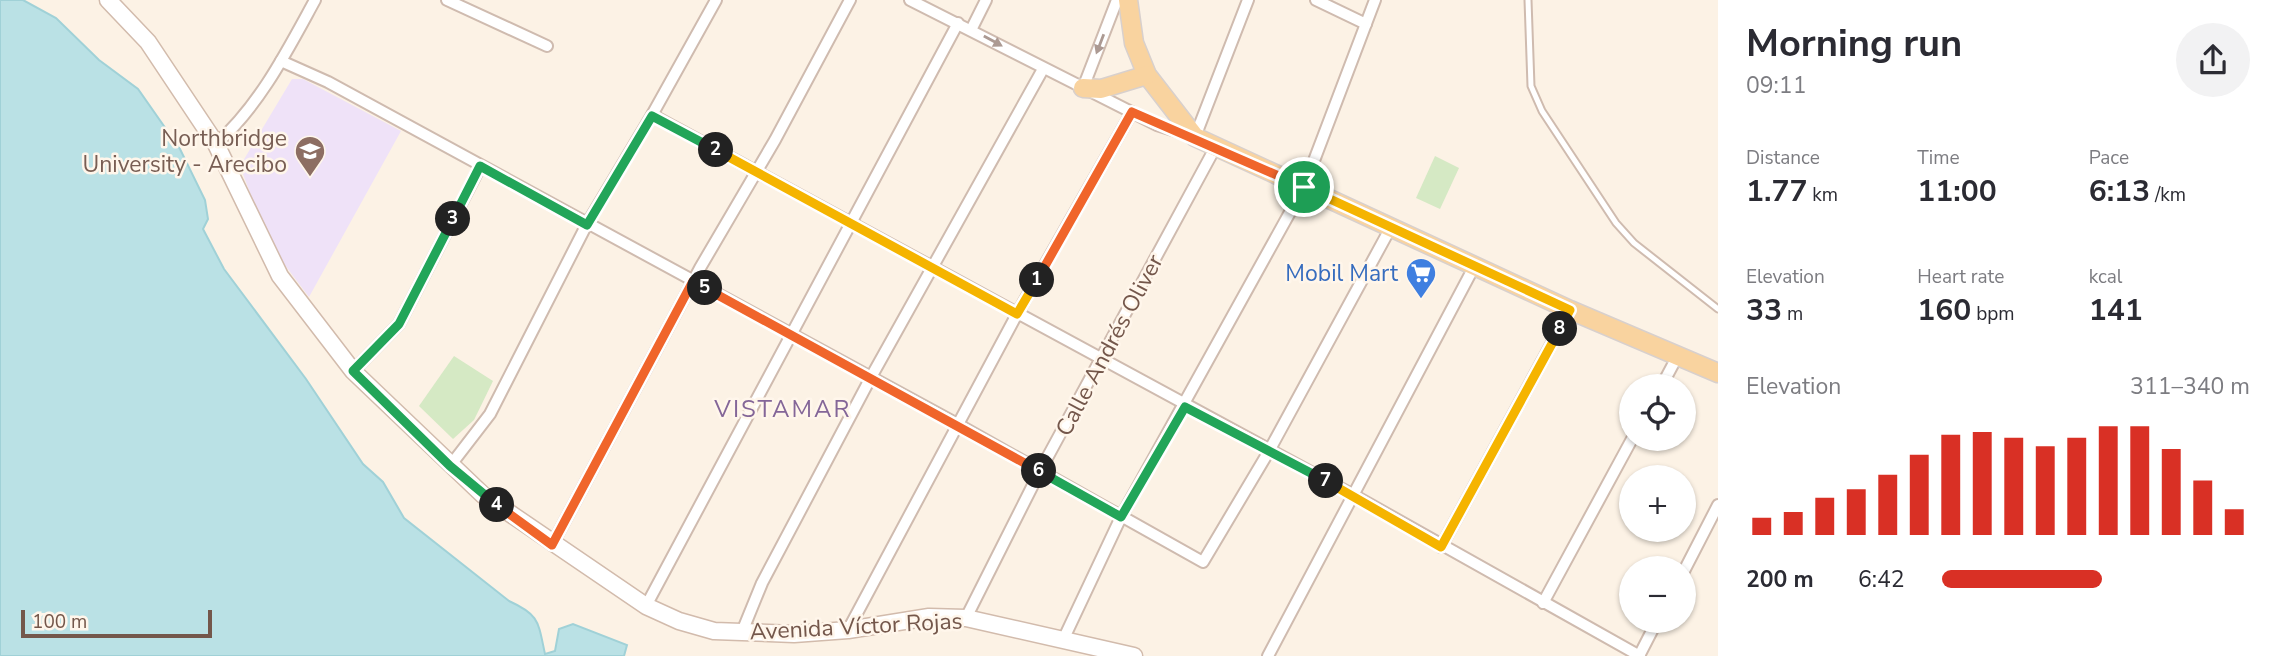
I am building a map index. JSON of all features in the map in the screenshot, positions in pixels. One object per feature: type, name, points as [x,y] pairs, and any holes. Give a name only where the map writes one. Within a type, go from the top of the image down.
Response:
[{"type":"main road","points":[[1128,0],[1133,43],[1147,75],[1195,137],[1570,310],[1718,373]]},
{"type":"main road","points":[[1083,88],[1101,89],[1147,75]]},
{"type":"street","name":"Avenida Víctor Rojas","points":[[108,0],[148,42],[216,144],[281,276],[353,371],[483,495],[552,545],[646,606],[679,621],[714,631],[794,634],[848,630],[929,618],[966,618],[1064,638],[1134,656]]},
{"type":"street","points":[[216,144],[242,121],[281,61],[315,0]]},
{"type":"street","points":[[447,0],[547,46]]},
{"type":"street","points":[[450,466],[489,414],[587,225],[652,116],[716,0]]},
{"type":"street","points":[[552,545],[693,281],[757,172],[850,0]]},
{"type":"street","points":[[910,0],[1157,125],[1195,137],[1248,0]]},
{"type":"street","points":[[971,30],[986,0]]},
{"type":"street","points":[[1083,88],[1117,0]]},
{"type":"street","points":[[1316,0],[1366,24]]},
{"type":"street","points":[[1064,638],[1121,517],[1185,407],[1304,187],[1376,0]]},
{"type":"street","points":[[646,606],[958,23]]},
{"type":"street","points":[[281,61],[328,82],[587,225],[791,333],[1203,562],[1269,451],[1391,227]]},
{"type":"street","points":[[742,632],[762,583],[870,379],[931,266],[1044,69]]},
{"type":"street","points":[[848,630],[1017,314],[1132,112]]},
{"type":"street","points":[[652,116],[1185,407],[1355,496],[1441,547],[1639,656],[1651,633]]},
{"type":"street","name":"Calle Andrés Oliver","points":[[966,618],[1040,471],[1215,148]]},
{"type":"street","points":[[353,371],[399,324],[480,166]]},
{"type":"street","points":[[1268,656],[1475,265]]},
{"type":"street","points":[[1441,547],[1570,310]]},
{"type":"street","points":[[1668,374],[1677,357]]},
{"type":"street","points":[[1543,603],[1625,451]]},
{"type":"street","points":[[1692,556],[1718,505]]},
{"type":"lane","points":[[1528,0],[1531,86],[1542,111],[1616,223],[1634,243],[1718,309]]},
{"type":"shaded area","name":"Northbridge University - Arecibo","points":[[292,79],[303,79],[401,131],[309,297],[275,252],[268,233],[265,233],[240,166]]},
{"type":"green space","points":[[1435,156],[1459,168],[1440,209],[1416,198]]},
{"type":"green space","points":[[454,356],[493,381],[474,420],[453,439],[419,406]]},
{"type":"water","points":[[0,0],[23,0],[56,18],[99,60],[138,89],[180,149],[205,200],[208,219],[203,229],[224,269],[306,379],[363,464],[383,482],[404,518],[509,601],[532,615],[539,627],[545,654],[555,651],[559,629],[573,624],[627,645],[624,656],[0,656]]},
{"type":"place","name":"Northbridge University - Arecibo","points":[[310,178]]},
{"type":"place","name":"Mobil Mart","points":[[1421,300]]},
{"type":"district","name":"VISTAMAR","points":[[783,409]]},
{"type":"route","points":[[1132,112],[1157,125],[1195,137],[1304,187],[1570,310],[1441,547],[1355,496],[1185,407],[1121,517],[957,424],[693,281],[552,545],[483,495],[353,371],[399,324],[480,166],[587,225],[652,116],[1017,314],[1132,112]]}]
